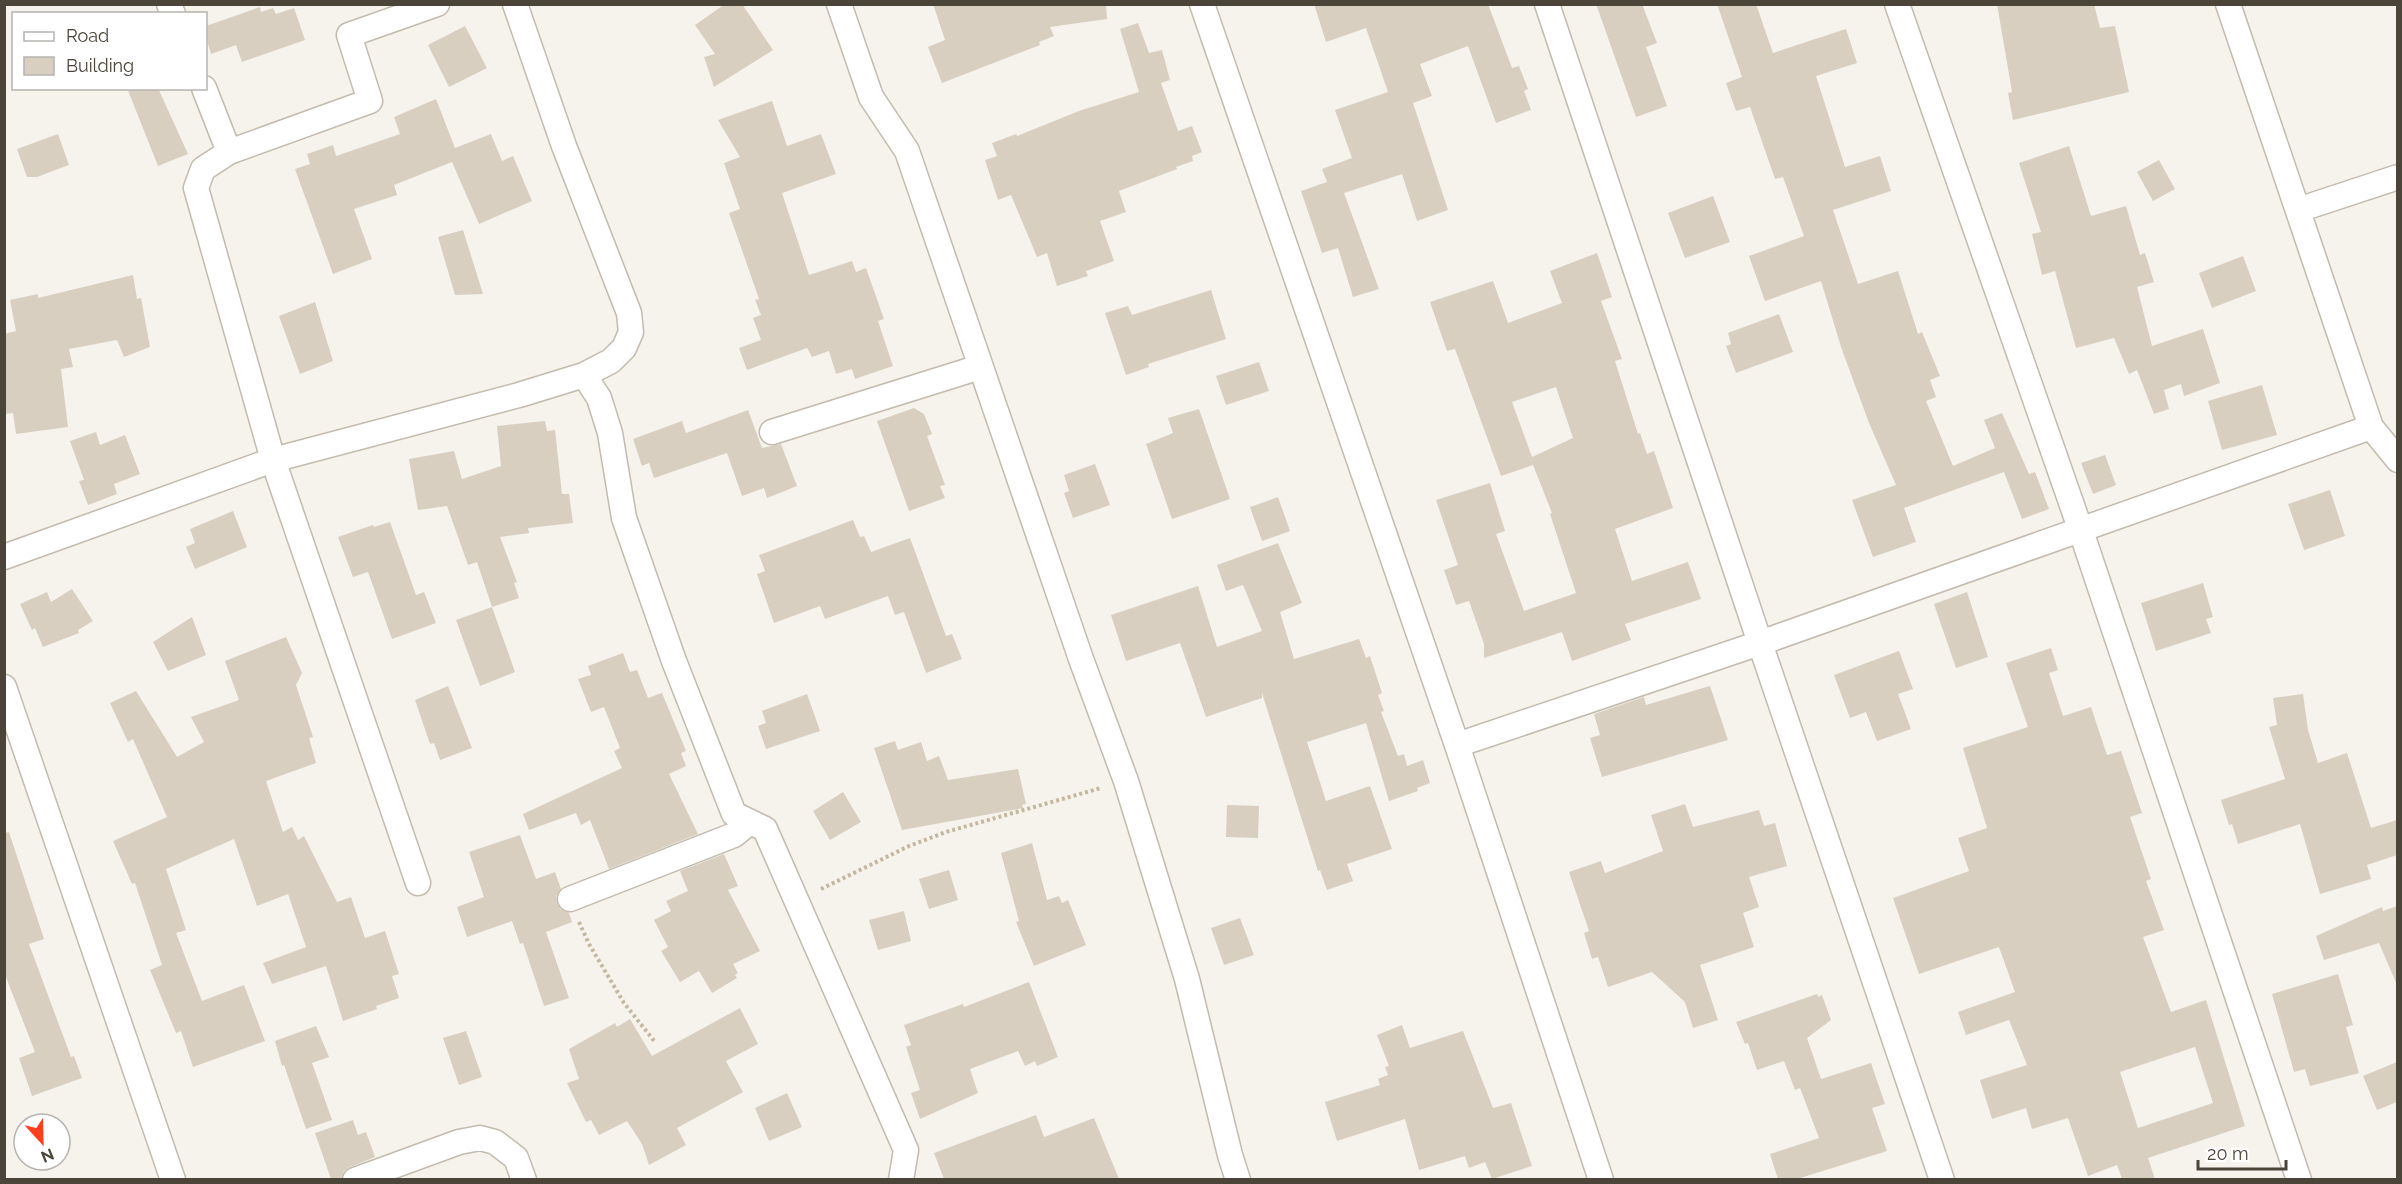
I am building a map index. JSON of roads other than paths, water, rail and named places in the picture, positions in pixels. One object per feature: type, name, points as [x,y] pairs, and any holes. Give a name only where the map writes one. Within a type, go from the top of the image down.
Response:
[{"type":"street","points":[[418,884],[273,460],[196,188],[203,169],[229,152],[370,101],[349,35],[437,4]]},
{"type":"street","points":[[4,557],[273,460],[519,395],[584,375],[611,361],[624,348],[631,332],[629,313],[564,146],[514,4]]},
{"type":"street","points":[[839,4],[871,97],[907,152],[1081,659],[1126,781],[1187,979],[1230,1155],[1238,1179]]},
{"type":"street","points":[[1202,4],[1457,745],[1601,1179]]},
{"type":"street","points":[[1547,4],[1942,1179]]},
{"type":"street","points":[[1897,4],[2081,531],[2299,1179]]},
{"type":"street","points":[[2229,4],[2371,427],[2397,460]]},
{"type":"street","points":[[205,90],[229,152]]},
{"type":"street","points":[[2298,210],[2397,177]]},
{"type":"street","points":[[772,432],[980,367]]},
{"type":"street","points":[[584,375],[599,398],[610,433],[624,518],[674,661],[734,814],[765,830],[906,1150],[901,1179]]},
{"type":"street","points":[[1457,745],[1760,643],[2371,427]]},
{"type":"street","points":[[4,687],[173,1179]]},
{"type":"street","points":[[570,899],[734,835],[750,822]]},
{"type":"street","points":[[355,1179],[459,1142],[480,1138],[495,1142],[516,1158],[524,1179]]}]
